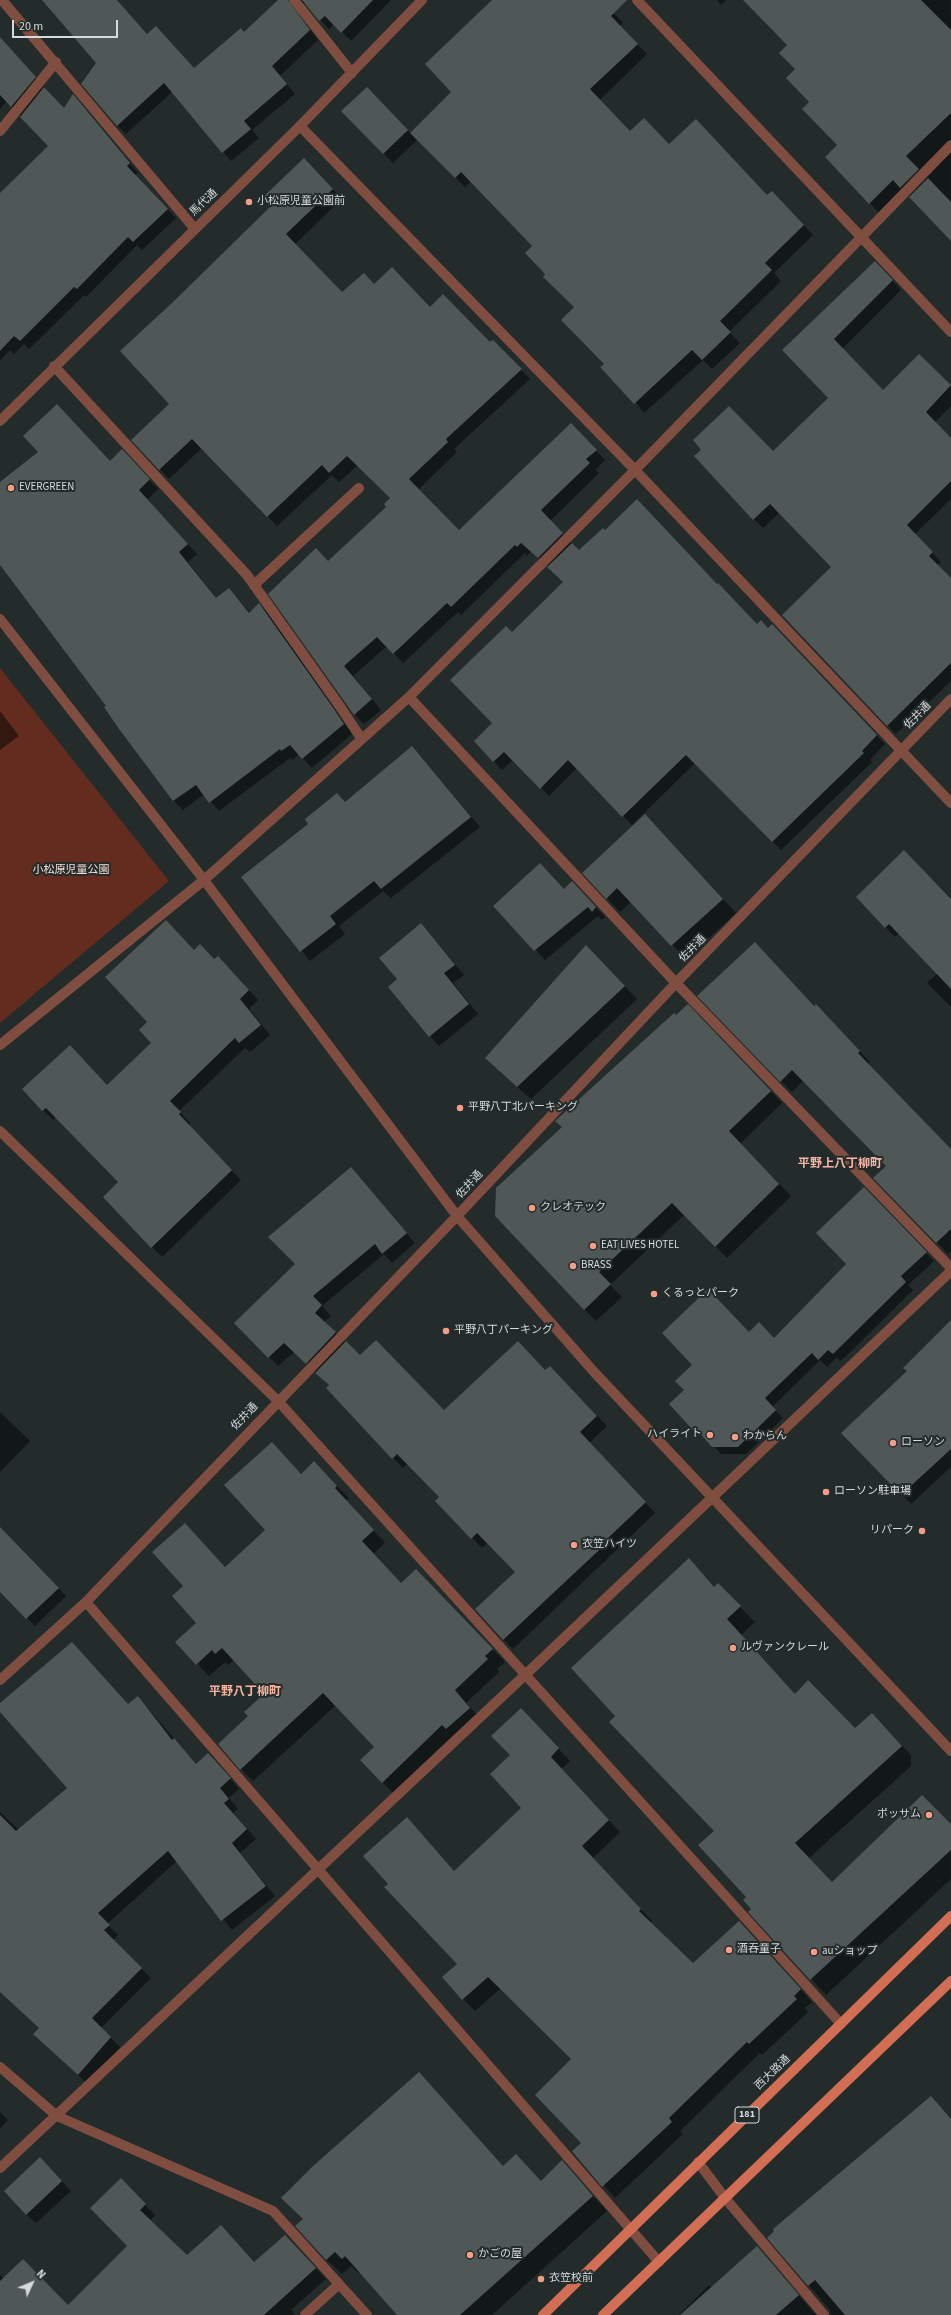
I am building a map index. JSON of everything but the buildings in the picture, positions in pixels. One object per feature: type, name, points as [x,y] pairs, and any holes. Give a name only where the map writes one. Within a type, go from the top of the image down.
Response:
[{"type":"main road","name":"西大路通","points":[[543,2315],[951,1916]]},
{"type":"main road","points":[[603,2315],[951,1981]]},
{"type":"street","points":[[2,0],[56,62],[195,229]]},
{"type":"street","points":[[294,0],[352,73]]},
{"type":"street","name":"馬代通","points":[[0,421],[54,366],[300,126],[422,0]]},
{"type":"street","points":[[637,0],[951,332]]},
{"type":"street","points":[[0,131],[56,62]]},
{"type":"street","points":[[300,126],[634,470],[951,802]]},
{"type":"street","points":[[0,1045],[204,880],[361,738],[409,698],[951,145]]},
{"type":"street","points":[[54,366],[200,523],[254,585],[340,704],[361,738]]},
{"type":"street","points":[[254,585],[359,488]]},
{"type":"street","points":[[0,619],[204,880],[457,1216],[595,1373],[951,1751]]},
{"type":"street","points":[[0,2168],[524,1676],[951,1269],[676,983],[409,698]]},
{"type":"street","name":"佐井通","points":[[0,1680],[86,1602],[457,1216],[676,983],[951,699]]},
{"type":"street","points":[[0,1131],[278,1401],[524,1676],[841,2024]]},
{"type":"street","points":[[86,1602],[659,2262]]},
{"type":"street","points":[[0,2067],[57,2116],[273,2211],[367,2315]]},
{"type":"street","points":[[698,2162],[725,2198],[824,2315]]},
{"type":"street","points":[[305,2315],[339,2284]]},
{"type":"green space","name":"小松原児童公園","points":[[0,668],[169,881],[0,1023]]},
{"type":"place","name":"小松原児童公園前","points":[[249,202]]},
{"type":"place","name":"EVERGREEN","points":[[11,488]]},
{"type":"place","name":"平野八丁北パーキング","points":[[460,1108]]},
{"type":"place","name":"クレオテック","points":[[532,1208]]},
{"type":"place","name":"EAT LIVES HOTEL","points":[[593,1246]]},
{"type":"place","name":"BRASS","points":[[573,1266]]},
{"type":"place","name":"くるっとパーク","points":[[654,1294]]},
{"type":"place","name":"平野八丁パーキング","points":[[446,1331]]},
{"type":"place","name":"ハイライト","points":[[710,1435]]},
{"type":"place","name":"わからん","points":[[735,1437]]},
{"type":"place","name":"ローソン","points":[[893,1443]]},
{"type":"place","name":"ローソン駐車場","points":[[826,1492]]},
{"type":"place","name":"リパーク","points":[[922,1531]]},
{"type":"place","name":"衣笠ハイツ","points":[[574,1545]]},
{"type":"place","name":"ルヴァンクレール","points":[[733,1648]]},
{"type":"place","name":"ポッサム","points":[[929,1815]]},
{"type":"place","name":"酒吞童子","points":[[729,1950]]},
{"type":"place","name":"auショップ","points":[[814,1952]]},
{"type":"place","name":"かごの屋","points":[[470,2255]]},
{"type":"place","name":"衣笠校前","points":[[541,2279]]},
{"type":"district","name":"平野上八丁柳町","points":[[840,1164]]},
{"type":"district","name":"平野八丁柳町","points":[[245,1692]]}]
